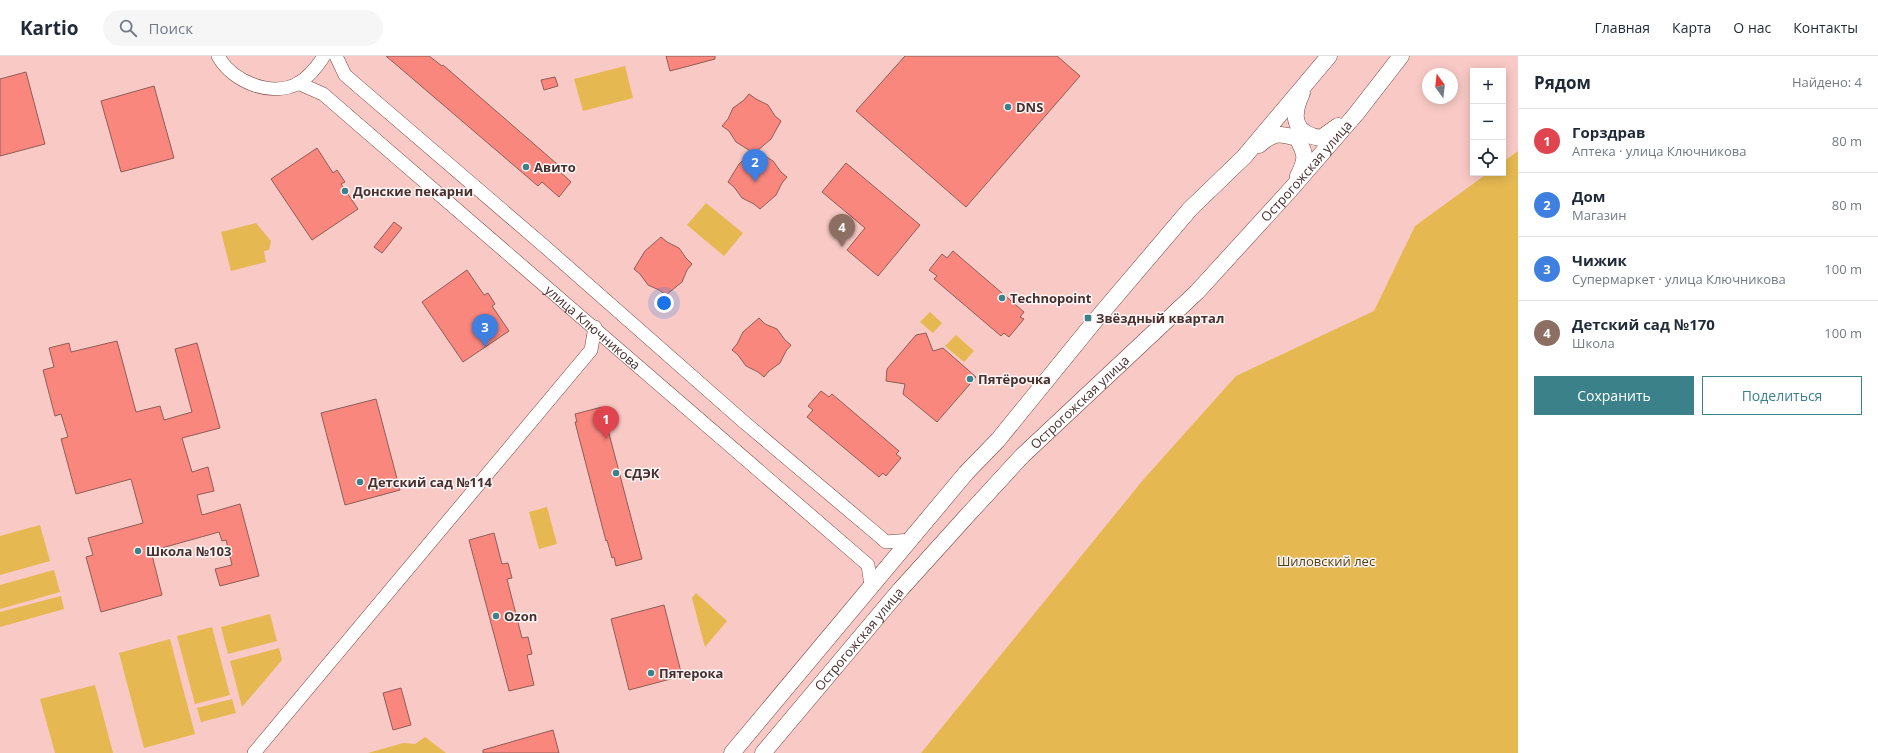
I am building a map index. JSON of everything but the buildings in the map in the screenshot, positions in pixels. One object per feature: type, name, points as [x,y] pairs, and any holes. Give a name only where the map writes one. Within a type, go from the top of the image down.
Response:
[{"type":"street","points":[[218,56],[230,72],[244,82],[260,87],[281,88],[298,83],[315,70],[324,56]]},
{"type":"street","points":[[336,56],[346,75],[544,245],[744,422],[886,542],[911,540]]},
{"type":"street","points":[[1244,157],[1329,56]]},
{"type":"street","name":"Острогожская улица","points":[[763,753],[900,590],[1022,456],[1197,292],[1291,189],[1356,114],[1401,56]]},
{"type":"street","points":[[1312,76],[1297,103],[1295,118],[1302,132],[1310,136],[1321,138],[1356,114]]},
{"type":"street","name":"улица Ключникова","points":[[298,83],[323,94],[595,327],[687,409],[868,565],[871,586]]},
{"type":"street","points":[[732,753],[966,473],[998,440],[1094,322],[1190,209],[1244,157],[1271,135],[1284,134],[1296,138],[1305,152],[1304,165],[1291,189]]},
{"type":"street","points":[[254,753],[591,350],[595,327]]},
{"type":"street","points":[[591,350],[615,346]]},
{"type":"green space","points":[[625,66],[633,98],[583,111],[574,79]]},
{"type":"green space","name":"Шиловский лес","points":[[1518,151],[1518,753],[921,753],[1143,480],[1236,376],[1374,311],[1415,226],[1484,176],[1506,176],[1506,160]]},
{"type":"green space","points":[[706,203],[743,233],[724,256],[687,225]]},
{"type":"green space","points":[[256,223],[271,241],[269,250],[264,251],[266,262],[231,271],[221,232]]},
{"type":"green space","points":[[930,312],[942,323],[933,333],[920,322]]},
{"type":"green space","points":[[956,335],[974,351],[964,362],[945,346]]},
{"type":"green space","points":[[547,507],[557,544],[539,549],[529,512]]},
{"type":"green space","points":[[40,525],[50,561],[0,575],[0,536]]},
{"type":"green space","points":[[54,570],[60,592],[0,609],[0,585]]},
{"type":"green space","points":[[696,593],[727,621],[705,647],[692,598]]},
{"type":"green space","points":[[61,596],[64,609],[0,627],[0,612]]},
{"type":"green space","points":[[270,614],[277,641],[228,654],[221,627]]},
{"type":"green space","points":[[212,627],[230,695],[195,704],[177,636]]},
{"type":"green space","points":[[170,639],[195,734],[144,748],[119,653]]},
{"type":"green space","points":[[279,648],[282,660],[242,707],[230,661]]},
{"type":"green space","points":[[95,685],[113,753],[55,753],[40,699]]},
{"type":"green space","points":[[232,699],[236,713],[201,722],[197,708]]},
{"type":"green space","points":[[425,737],[446,753],[368,753],[403,743],[415,744]]},
{"type":"place","name":"DNS","points":[[1008,107]]},
{"type":"place","name":"Авито","points":[[526,167]]},
{"type":"place","name":"Дом","points":[[755,182]]},
{"type":"place","name":"Донские пекарни","points":[[345,191]]},
{"type":"place","name":"Детский сад №170","points":[[842,247]]},
{"type":"place","name":"Technopoint","points":[[1002,298]]},
{"type":"place","name":"Звёздный квартал","points":[[1088,318]]},
{"type":"place","name":"Чижик","points":[[485,347]]},
{"type":"place","name":"Пятёрочка","points":[[970,379]]},
{"type":"place","name":"Горздрав","points":[[606,439]]},
{"type":"place","name":"СДЭК","points":[[616,473]]},
{"type":"place","name":"Детский сад №114","points":[[360,482]]},
{"type":"place","name":"Школа №103","points":[[138,551]]},
{"type":"place","name":"Ozon","points":[[496,616]]},
{"type":"place","name":"Пятерока","points":[[651,673]]}]
